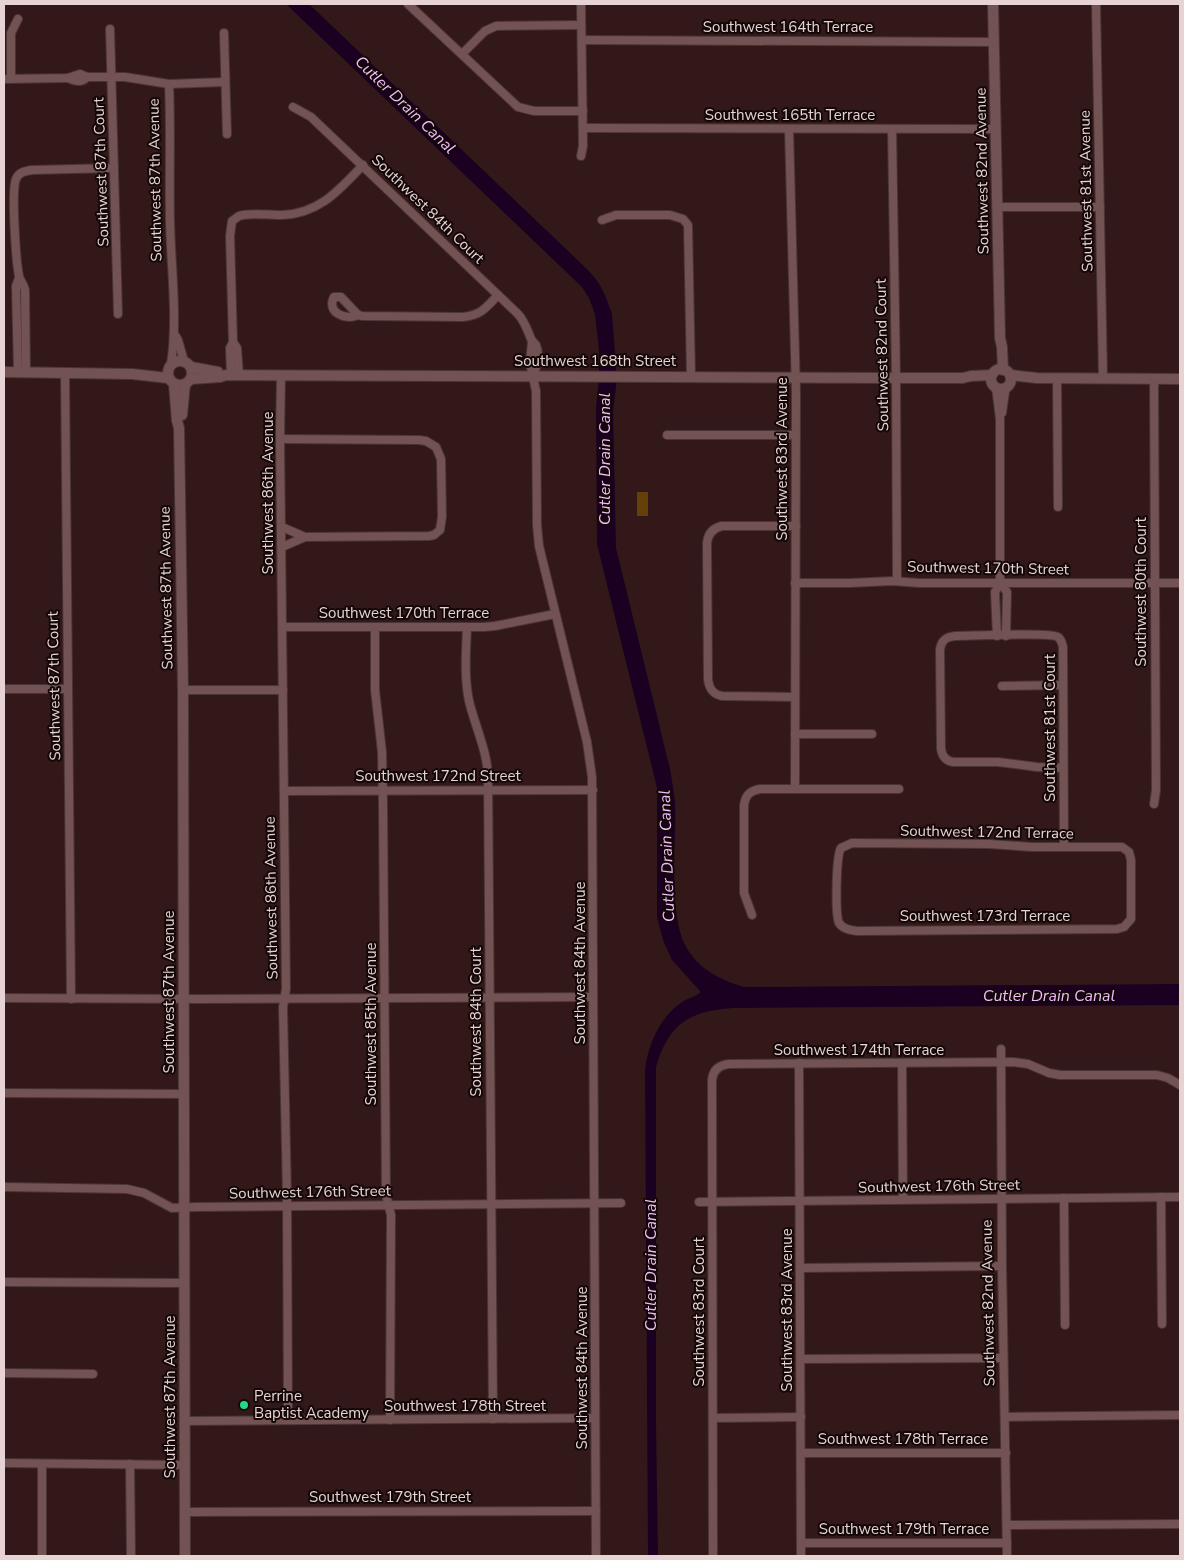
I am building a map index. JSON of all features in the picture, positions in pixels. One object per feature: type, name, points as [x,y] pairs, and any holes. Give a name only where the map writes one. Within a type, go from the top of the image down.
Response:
[{"type":"street","points":[[408,4],[514,104],[534,111],[583,111]]},
{"type":"street","points":[[580,156],[583,146],[581,4]]},
{"type":"street","name":"Southwest 82nd Avenue","points":[[993,4],[1000,338],[1002,346],[1000,583],[995,592],[997,636]]},
{"type":"street","name":"Southwest 81st Avenue","points":[[1096,4],[1103,378]]},
{"type":"street","points":[[18,19],[11,33],[8,79],[68,78],[72,75],[80,74],[87,77],[135,78],[169,84],[225,82]]},
{"type":"street","points":[[462,54],[484,31],[496,26],[581,25]]},
{"type":"street","name":"Southwest 87th Court","points":[[110,29],[118,314]]},
{"type":"street","points":[[224,32],[227,134]]},
{"type":"street","name":"Southwest 164th Terrace","points":[[582,40],[994,42]]},
{"type":"street","name":"Southwest 87th Avenue","points":[[169,84],[169,189],[175,335],[170,365]]},
{"type":"street","name":"Southwest 84th Court","points":[[293,107],[311,117],[363,165],[524,321],[532,341],[530,363],[533,376]]},
{"type":"street","name":"Southwest 165th Terrace","points":[[583,128],[996,129]]},
{"type":"street","name":"Southwest 83rd Avenue","points":[[789,129],[796,435],[795,789]]},
{"type":"street","name":"Southwest 82nd Court","points":[[892,129],[897,581]]},
{"type":"street","points":[[232,375],[237,348],[233,342],[230,231],[232,221],[243,215],[284,215],[309,210],[326,201],[363,165]]},
{"type":"street","points":[[22,372],[24,284],[20,278],[15,230],[14,189],[17,178],[19,174],[32,170],[114,168]]},
{"type":"street","points":[[997,207],[1100,207]]},
{"type":"street","points":[[602,220],[616,215],[670,215],[686,222],[689,229],[691,377]]},
{"type":"street","points":[[358,315],[371,317],[463,318],[483,311],[498,295]]},
{"type":"street","name":"Southwest 87th Avenue","points":[[175,335],[187,364]]},
{"type":"street","points":[[4,372],[132,374],[171,381],[177,385],[188,382],[192,371],[187,364],[177,361],[170,365],[138,371],[132,374]]},
{"type":"street","name":"Southwest 168th Street","points":[[187,364],[232,375]]},
{"type":"street","points":[[170,365],[167,374],[171,381]]},
{"type":"street","name":"Southwest 87th Court","points":[[66,374],[71,998]]},
{"type":"street","name":"Southwest 168th Street","points":[[188,382],[232,375],[795,378],[963,378],[971,376],[1001,378],[1180,379]]},
{"type":"street","name":"Southwest 86th Avenue","points":[[281,375],[288,1420]]},
{"type":"street","name":"Southwest 84th Avenue","points":[[533,376],[536,391],[538,538],[543,567],[590,757],[593,790],[596,1556]]},
{"type":"street","name":"Southwest 82nd Avenue","points":[[1000,419],[1003,412],[1005,392],[1001,378]]},
{"type":"street","points":[[1057,378],[1058,507]]},
{"type":"street","name":"Southwest 80th Court","points":[[1154,379],[1156,790],[1154,804]]},
{"type":"street","name":"Southwest 87th Avenue","points":[[171,381],[179,428],[183,690],[185,1556]]},
{"type":"street","name":"Southwest 87th Avenue","points":[[179,428],[182,421],[188,382]]},
{"type":"street","points":[[667,434],[796,435]]},
{"type":"street","points":[[280,439],[419,440],[436,447],[441,459],[442,524],[438,532],[429,536],[304,537],[282,527]]},
{"type":"street","points":[[795,697],[727,697],[711,691],[708,679],[707,543],[709,535],[714,529],[728,526],[796,526]]},
{"type":"street","points":[[282,548],[304,537]]},
{"type":"street","name":"Southwest 170th Street","points":[[795,582],[1180,583]]},
{"type":"street","name":"Southwest 82nd Avenue","points":[[1000,583],[1007,592],[1006,636]]},
{"type":"street","name":"Southwest 170th Terrace","points":[[282,627],[495,626],[555,614]]},
{"type":"street","name":"Southwest 85th Avenue","points":[[375,627],[375,690],[382,752],[386,1195],[390,1215],[390,1420]]},
{"type":"street","name":"Southwest 84th Court","points":[[466,627],[467,688],[472,713],[486,754],[488,768],[493,1420]]},
{"type":"street","points":[[1006,636],[954,636],[943,640],[940,646],[940,660],[941,749],[944,758],[949,762],[998,762],[1063,768]]},
{"type":"street","name":"Southwest 81st Court","points":[[1006,636],[1054,636],[1060,639],[1063,648],[1064,847]]},
{"type":"street","points":[[1002,686],[1063,685]]},
{"type":"street","points":[[4,689],[68,689]]},
{"type":"street","points":[[183,690],[283,690]]},
{"type":"street","points":[[795,734],[872,734]]},
{"type":"street","points":[[752,915],[744,894],[744,806],[748,794],[760,789],[899,789]]},
{"type":"street","name":"Southwest 172nd Street","points":[[284,790],[593,790]]},
{"type":"street","name":"Southwest 172nd Terrace","points":[[843,927],[839,922],[838,912],[838,858],[839,850],[843,846],[852,843],[989,844],[1032,847],[1118,847],[1126,849],[1131,860],[1132,916],[1128,925]]},
{"type":"street","name":"Southwest 173rd Terrace","points":[[843,927],[856,931],[1117,929],[1128,925]]},
{"type":"street","points":[[4,998],[594,997]]},
{"type":"street","name":"Southwest 82nd Avenue","points":[[1001,1049],[1003,1358],[1007,1556]]},
{"type":"street","name":"Southwest 174th Terrace","points":[[717,1068],[728,1064],[1001,1062],[1028,1064],[1060,1075],[1157,1075],[1168,1078],[1180,1085]]},
{"type":"street","points":[[902,1063],[903,1200]]},
{"type":"street","name":"Southwest 83rd Avenue","points":[[799,1064],[801,1556]]},
{"type":"street","name":"Southwest 83rd Court","points":[[713,1556],[712,1080],[713,1073],[717,1068]]},
{"type":"street","points":[[4,1093],[184,1094]]},
{"type":"street","name":"Southwest 176th Street","points":[[4,1187],[127,1189],[144,1193],[172,1208],[621,1203]]},
{"type":"street","name":"Southwest 176th Street","points":[[699,1202],[1180,1197]]},
{"type":"street","points":[[1064,1198],[1065,1325]]},
{"type":"street","points":[[1161,1198],[1162,1324]]},
{"type":"street","points":[[800,1268],[1002,1266]]},
{"type":"street","points":[[4,1282],[185,1283]]},
{"type":"street","points":[[801,1359],[1003,1358]]},
{"type":"street","points":[[4,1374],[93,1374]]},
{"type":"street","points":[[1005,1417],[1180,1415]]},
{"type":"street","name":"Southwest 178th Street","points":[[186,1421],[596,1418]]},
{"type":"street","points":[[713,1418],[801,1418]]},
{"type":"street","name":"Southwest 178th Terrace","points":[[801,1452],[1006,1453]]},
{"type":"street","points":[[4,1463],[185,1465]]},
{"type":"street","points":[[42,1464],[42,1556]]},
{"type":"street","points":[[130,1464],[130,1556]]},
{"type":"street","name":"Southwest 179th Street","points":[[185,1512],[596,1511]]},
{"type":"street","points":[[1007,1525],[1180,1524]]},
{"type":"street","name":"Southwest 179th Terrace","points":[[801,1543],[1007,1543]]},
{"type":"shaded area","points":[[637,492],[648,492],[648,516],[637,516]]},
{"type":"water","name":"Cutler Drain Canal","points":[[286,4],[309,4],[589,271],[605,295],[612,314],[617,379],[613,410],[616,548],[670,769],[675,803],[675,902],[683,939],[695,959],[707,970],[728,982],[744,987],[1180,984],[1180,1005],[734,1008],[704,1012],[683,1022],[674,1030],[661,1052],[656,1067],[658,1556],[648,1556],[645,1070],[652,1041],[661,1023],[674,1008],[700,993],[700,991],[672,960],[663,940],[657,917],[657,788],[597,544],[596,407],[599,379],[599,350],[595,314],[589,298],[582,287]]},
{"type":"place","name":"Perrine Baptist Academy","points":[[244,1405]]}]
